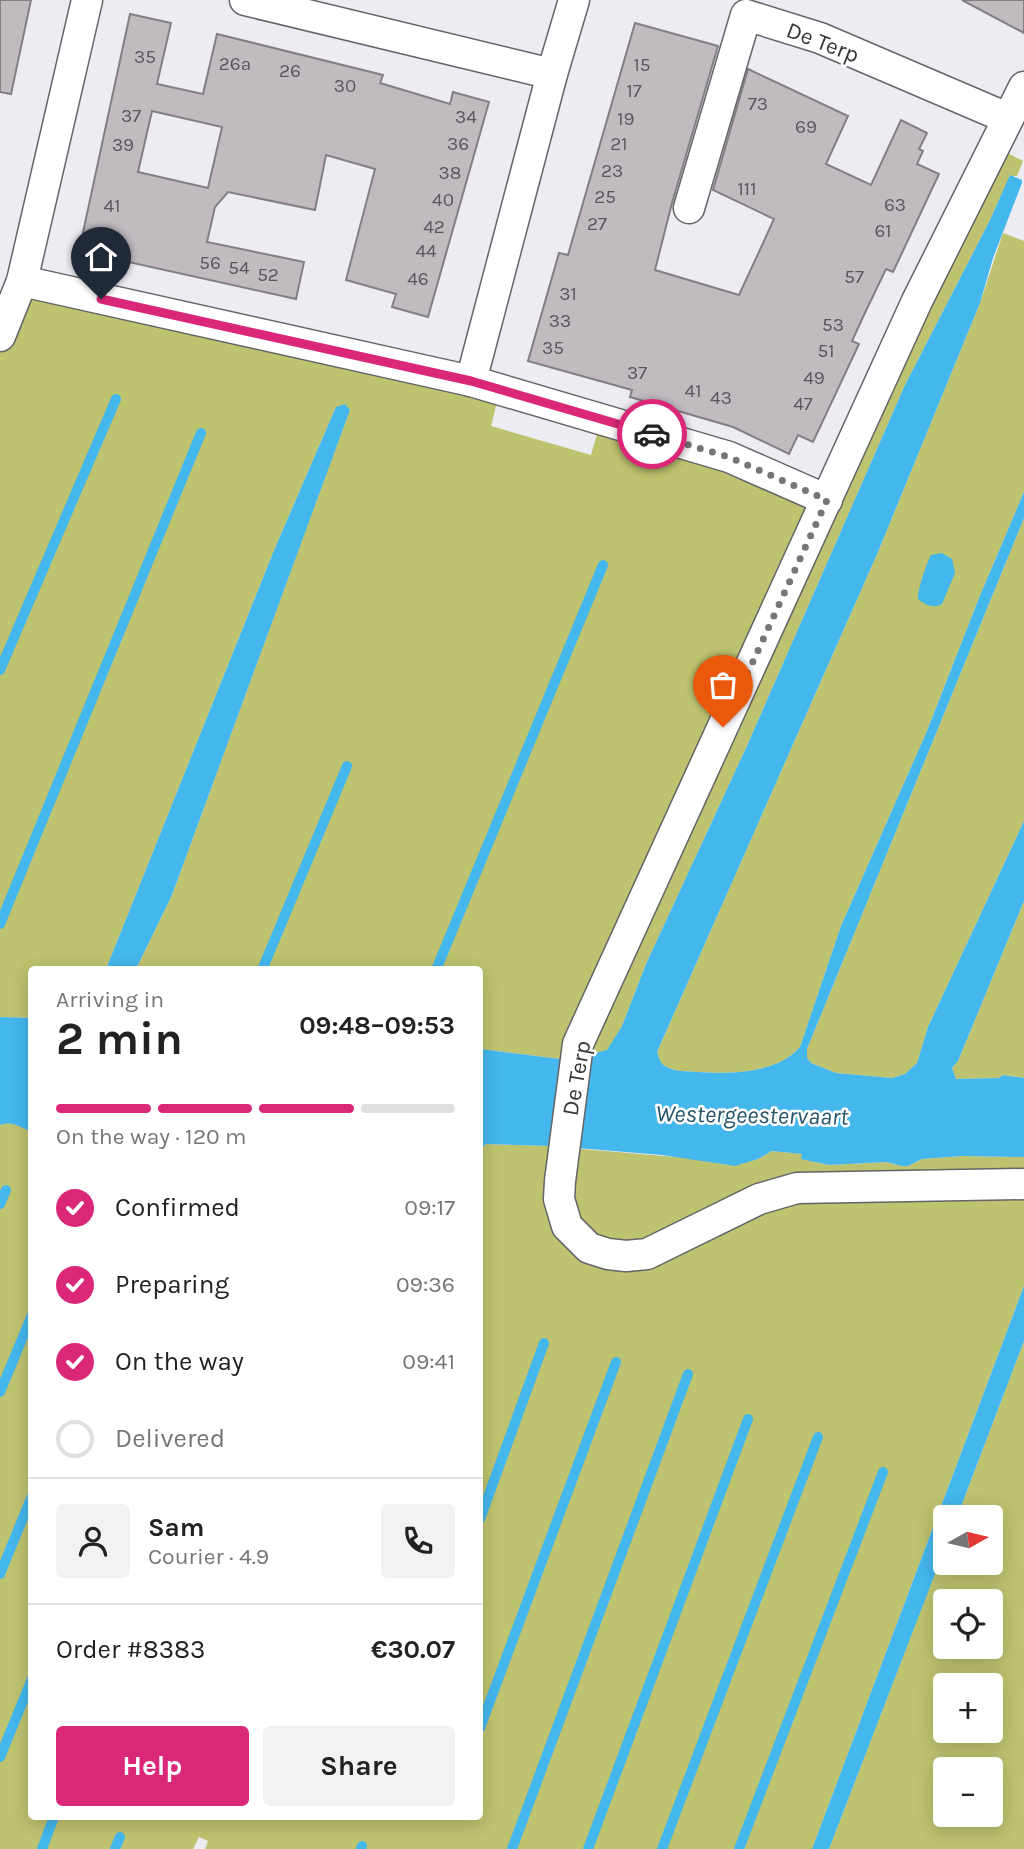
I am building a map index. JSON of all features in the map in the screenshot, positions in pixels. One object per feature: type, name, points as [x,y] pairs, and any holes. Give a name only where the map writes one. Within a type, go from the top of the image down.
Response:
[{"type":"street","points":[[0,336],[22,281],[87,0]]},
{"type":"street","points":[[245,0],[552,74]]},
{"type":"street","points":[[471,381],[574,0]]},
{"type":"street","name":"De Terp","points":[[689,208],[746,15],[820,38],[1007,118]]},
{"type":"street","name":"De Terp","points":[[1024,87],[916,301],[578,1044],[559,1199],[567,1226],[589,1248],[626,1256],[647,1254],[759,1199],[797,1188],[1024,1184]]},
{"type":"street","points":[[22,281],[471,381],[729,457],[827,500]]},
{"type":"green space","points":[[1000,149],[1023,161],[1017,176],[1010,176],[905,385],[746,748],[646,964],[622,1026],[607,1051],[591,1053],[590,1033]]},
{"type":"green space","points":[[1003,233],[1024,241],[1024,492],[927,731],[841,926],[800,1047],[779,1063],[752,1070],[710,1073],[669,1068],[662,1063],[657,1052],[878,552],[980,303]]},
{"type":"green space","points":[[34,300],[359,368],[497,402],[491,426],[591,455],[599,427],[723,463],[804,501],[810,520],[568,1060],[483,1049],[483,966],[137,966],[172,895],[350,409],[336,407],[275,548],[107,966],[28,966],[28,1018],[0,1017],[0,353],[9,329],[27,301]]},
{"type":"green space","points":[[1024,518],[1024,821],[928,1027],[917,1063],[905,1074],[892,1078],[836,1073],[811,1063],[807,1058],[807,1049]]},
{"type":"green space","points":[[1024,901],[1024,1078],[1003,1075],[999,1078],[956,1079],[952,1068],[958,1061]]},
{"type":"green space","points":[[0,1125],[20,1125],[28,1129],[28,1820],[483,1820],[483,1147],[486,1144],[553,1146],[549,1184],[604,1260],[775,1200],[1024,1192],[1024,1286],[942,1505],[933,1505],[933,1528],[812,1849],[205,1849],[208,1841],[199,1837],[193,1849],[0,1849]]},
{"type":"green space","points":[[570,1148],[699,1159],[726,1165],[758,1159],[772,1151],[803,1154],[802,1159],[829,1165],[886,1162],[908,1166],[922,1159],[962,1156],[1024,1157],[1024,1178],[868,1179],[656,1243],[602,1244],[570,1213]]},
{"type":"green space","points":[[1024,1341],[1024,1849],[829,1849],[934,1575],[1003,1575],[1003,1505],[962,1505]]},
{"type":"water","name":"Westergeestervaart","points":[[1010,175],[1022,180],[993,258],[980,303],[878,552],[657,1052],[662,1063],[672,1069],[724,1073],[779,1063],[800,1047],[841,926],[927,731],[1024,492],[1024,518],[807,1049],[807,1058],[811,1063],[836,1073],[892,1078],[905,1074],[917,1063],[928,1027],[1024,821],[1024,901],[958,1061],[952,1068],[956,1079],[999,1078],[1003,1075],[1024,1078],[1024,1157],[962,1156],[922,1159],[908,1166],[886,1162],[829,1165],[801,1159],[802,1154],[772,1151],[758,1159],[735,1166],[662,1155],[553,1146],[486,1144],[483,1147],[483,1049],[568,1060],[607,1050],[622,1026],[646,964],[746,748],[905,385],[990,220]]},
{"type":"water","points":[[345,404],[350,410],[172,895],[137,966],[107,966],[275,548],[336,407]]},
{"type":"water","points":[[942,553],[952,559],[955,573],[942,604],[930,606],[918,599],[919,590],[931,555]]},
{"type":"water","points":[[0,1017],[28,1018],[28,1130],[12,1124],[0,1125]]},
{"type":"water","points":[[1024,1286],[1024,1341],[962,1505],[942,1505]]},
{"type":"water","points":[[933,1528],[935,1575],[829,1849],[812,1849]]},
{"type":"building","points":[[0,0],[31,0],[11,94],[0,92]]},
{"type":"building","points":[[962,0],[1024,0],[1024,33]]},
{"type":"building","points":[[130,14],[171,23],[157,84],[203,94],[217,34],[383,75],[380,83],[450,104],[453,92],[489,102],[428,317],[392,307],[396,294],[346,280],[375,169],[326,155],[315,210],[228,192],[215,207],[207,242],[304,262],[296,299],[79,251]],"holes":[[[152,111],[222,127],[208,188],[138,172]]]},
{"type":"building","points":[[635,23],[718,46],[655,270],[739,295],[764,241],[774,219],[713,190],[748,69],[848,116],[826,164],[871,185],[901,120],[927,133],[919,149],[923,151],[917,164],[939,174],[893,272],[886,269],[863,317],[852,341],[859,344],[813,442],[798,435],[789,454],[733,427],[630,397],[632,390],[528,361],[559,253],[568,255]]},
{"type":"waterway","points":[[0,670],[116,399]]},
{"type":"waterway","points":[[0,924],[201,433]]},
{"type":"waterway","points":[[438,966],[603,565]]},
{"type":"waterway","points":[[264,966],[347,766]]},
{"type":"waterway","points":[[0,1204],[6,1190]]},
{"type":"waterway","points":[[0,1392],[28,1325]]},
{"type":"waterway","points":[[483,1511],[544,1343]]},
{"type":"waterway","points":[[483,1720],[616,1362]]},
{"type":"waterway","points":[[512,1849],[688,1374]]},
{"type":"waterway","points":[[588,1849],[748,1419]]},
{"type":"waterway","points":[[662,1849],[818,1437]]},
{"type":"waterway","points":[[739,1849],[883,1472]]},
{"type":"waterway","points":[[0,1574],[28,1506]]},
{"type":"waterway","points":[[0,1757],[28,1689]]},
{"type":"waterway","points":[[42,1849],[53,1820]]},
{"type":"waterway","points":[[115,1849],[120,1837]]},
{"type":"way so far","points":[[652,434],[729,457],[827,500],[723,727]]},
{"type":"route","points":[[101,299],[471,381],[652,434]]}]
